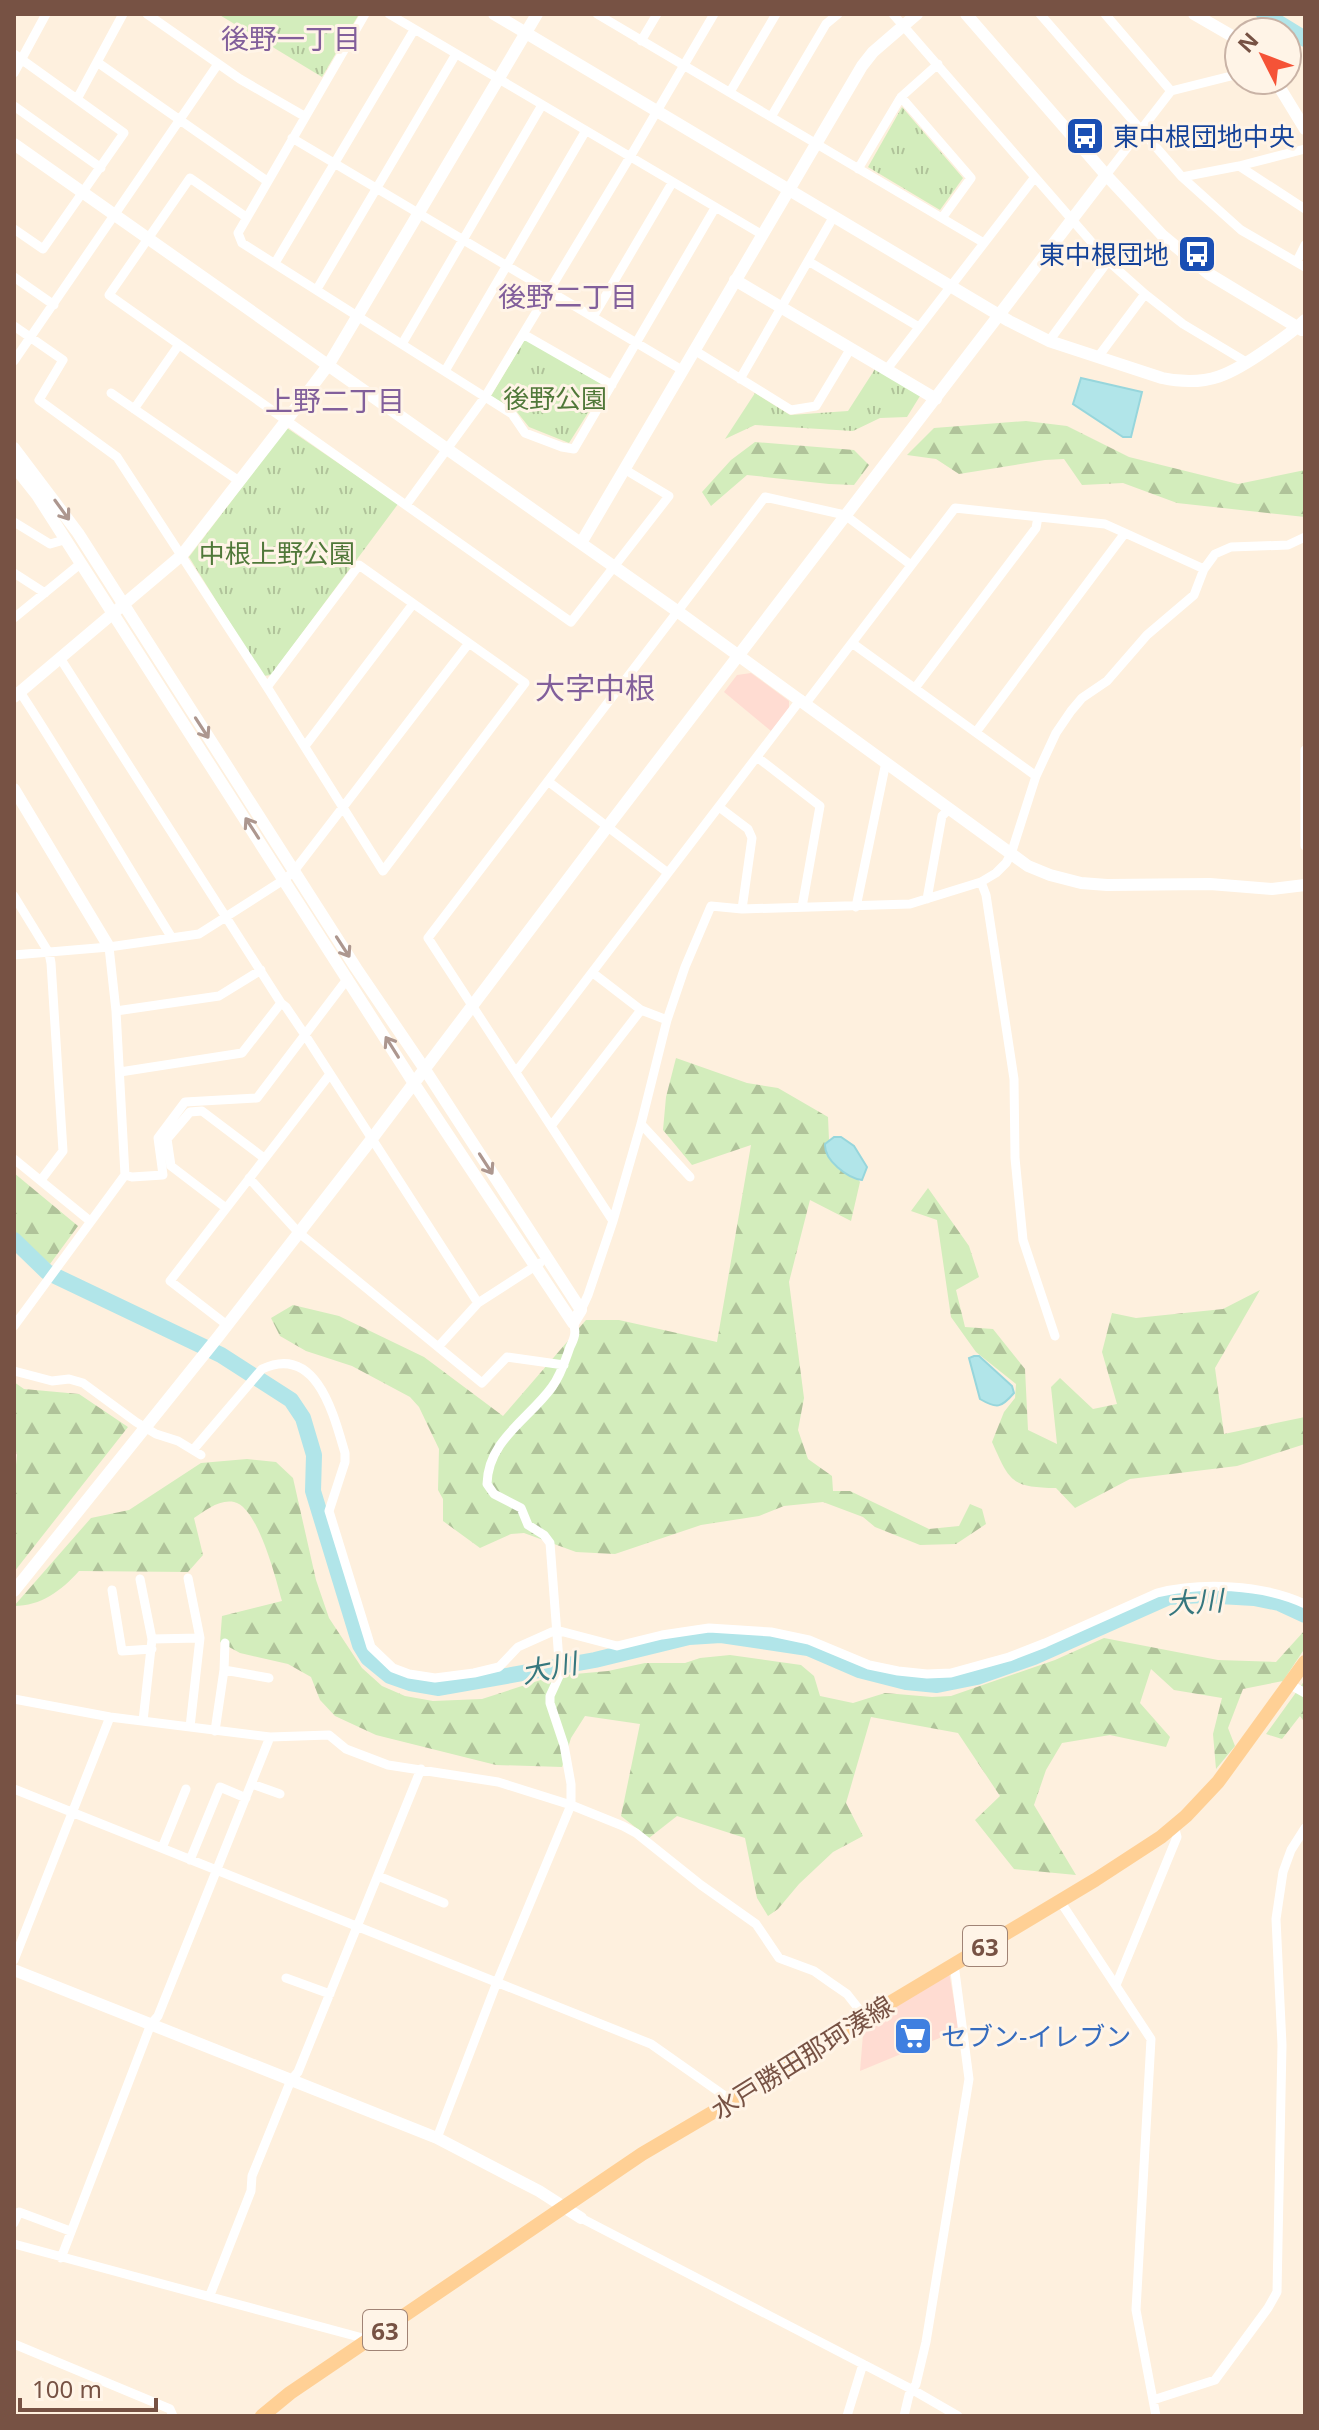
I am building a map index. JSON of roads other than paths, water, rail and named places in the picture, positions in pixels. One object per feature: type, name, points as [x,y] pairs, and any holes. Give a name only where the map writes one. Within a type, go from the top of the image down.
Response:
[{"type":"main road","name":"水戸勝田那珂湊線","points":[[262,2416],[290,2393],[642,2154],[1123,1863],[1174,1826],[1203,1799],[1305,1662]]},
{"type":"street","points":[[14,73],[18,56],[46,14]]},
{"type":"street","points":[[77,99],[123,14]]},
{"type":"street","points":[[147,14],[240,79],[304,116]]},
{"type":"street","points":[[365,14],[238,233],[242,243],[512,414],[525,433],[574,449],[715,208]]},
{"type":"street","points":[[389,14],[761,234]]},
{"type":"street","points":[[494,14],[1049,341],[1181,382],[1214,379],[1228,374],[1302,327],[1230,287],[1191,260],[1145,219],[966,14]]},
{"type":"street","points":[[172,938],[77,780],[17,694],[182,555],[286,421],[329,364],[358,317],[537,14]]},
{"type":"street","points":[[597,14],[984,243]]},
{"type":"street","points":[[641,41],[657,14]]},
{"type":"street","points":[[406,505],[485,397],[714,14]]},
{"type":"street","points":[[730,92],[776,14]]},
{"type":"street","points":[[771,117],[826,24],[838,14]]},
{"type":"street","points":[[893,14],[1108,261],[1183,324],[1248,363]]},
{"type":"street","points":[[581,543],[862,66],[873,52],[917,14]]},
{"type":"street","points":[[1040,14],[1205,200],[1241,230],[1301,264],[1305,245]]},
{"type":"street","points":[[1105,14],[1171,91]]},
{"type":"street","points":[[1194,14],[1223,31]]},
{"type":"street","points":[[275,263],[414,30]]},
{"type":"street","points":[[317,289],[456,54]]},
{"type":"street","points":[[14,229],[43,249],[124,133],[18,56]]},
{"type":"street","points":[[97,62],[267,181]]},
{"type":"street","points":[[14,361],[218,64]]},
{"type":"street","points":[[858,169],[901,97],[938,64]]},
{"type":"street","points":[[14,1591],[371,1140],[1171,91],[1223,78]]},
{"type":"street","points":[[1285,96],[1305,129]]},
{"type":"street","points":[[901,97],[971,178],[942,218]]},
{"type":"street","points":[[402,344],[542,105]]},
{"type":"street","points":[[14,106],[101,168]]},
{"type":"street","points":[[445,371],[585,132]]},
{"type":"street","points":[[292,138],[682,370]]},
{"type":"street","points":[[14,144],[614,566],[1028,866],[1081,883],[1210,884],[1272,889],[1305,885]]},
{"type":"street","points":[[1182,177],[1305,149]]},
{"type":"street","points":[[1239,166],[1305,209]]},
{"type":"street","points":[[887,369],[1035,177]]},
{"type":"street","points":[[246,217],[190,178],[109,295],[571,622],[669,496],[624,469]]},
{"type":"street","points":[[593,317],[672,183]]},
{"type":"street","points":[[740,379],[834,216]]},
{"type":"street","points":[[808,261],[919,327]]},
{"type":"street","points":[[1049,341],[1108,261]]},
{"type":"street","points":[[14,277],[54,305]]},
{"type":"street","points":[[735,280],[936,399]]},
{"type":"street","points":[[1098,357],[1145,294]]},
{"type":"street","points":[[14,326],[63,360],[39,400],[117,457],[383,871],[525,683],[359,565],[267,687]]},
{"type":"street","points":[[523,334],[612,385]]},
{"type":"street","points":[[134,409],[178,346]]},
{"type":"street","points":[[694,350],[791,410],[816,406],[851,348]]},
{"type":"street","points":[[111,393],[239,481]]},
{"type":"street","points":[[14,448],[78,533],[124,604],[413,1082],[542,1262],[581,1310]]},
{"type":"street","points":[[14,466],[37,495],[112,614],[424,1068],[542,1262],[576,1329],[564,1365],[551,1389],[503,1440],[487,1478],[490,1491],[521,1508],[528,1525],[548,1539],[560,1672],[550,1703],[564,1745],[571,1784],[571,1805],[497,1982],[437,2138]]},
{"type":"street","points":[[613,1221],[428,938],[765,497],[845,515],[911,565]]},
{"type":"street","points":[[516,1072],[757,757],[852,643],[955,508],[1105,524],[1204,569]]},
{"type":"street","points":[[915,688],[1036,528],[1038,517]]},
{"type":"street","points":[[14,522],[50,544],[64,540]]},
{"type":"street","points":[[976,732],[1125,533]]},
{"type":"street","points":[[573,1323],[588,1295],[613,1221],[667,1020],[711,906],[742,909],[910,904],[981,882],[996,873],[1011,854],[1036,776],[1056,733],[1082,698],[1107,681],[1147,635],[1194,595],[1204,569],[1215,554],[1231,547],[1288,545],[1305,537]]},
{"type":"street","points":[[14,618],[80,564]]},
{"type":"street","points":[[14,573],[45,593]]},
{"type":"street","points":[[305,746],[413,604]]},
{"type":"street","points":[[14,955],[109,947],[199,934],[290,875],[469,643]]},
{"type":"street","points":[[852,643],[1036,776]]},
{"type":"street","points":[[60,658],[478,1303]]},
{"type":"street","points":[[1305,750],[1305,846]]},
{"type":"street","points":[[757,757],[820,806],[802,907]]},
{"type":"street","points":[[856,907],[886,762]]},
{"type":"street","points":[[549,782],[668,873]]},
{"type":"street","points":[[14,789],[109,947],[116,1011],[125,1175],[14,1326]]},
{"type":"street","points":[[719,807],[748,829],[752,838],[742,909]]},
{"type":"street","points":[[927,899],[942,816],[950,808]]},
{"type":"street","points":[[981,882],[986,895],[1014,1079],[1015,1158],[1023,1240],[1055,1336]]},
{"type":"street","points":[[14,896],[49,953],[63,1151],[41,1180]]},
{"type":"street","points":[[116,1011],[219,996],[261,970]]},
{"type":"street","points":[[593,973],[641,1010],[667,1020]]},
{"type":"street","points":[[125,1175],[163,1175],[158,1138],[185,1102],[257,1098],[348,978]]},
{"type":"street","points":[[120,1072],[242,1053],[281,1003]]},
{"type":"street","points":[[551,1126],[641,1010]]},
{"type":"street","points":[[227,1325],[170,1281],[330,1074]]},
{"type":"street","points":[[226,1208],[171,1166],[167,1139],[190,1112],[202,1111],[264,1158]]},
{"type":"street","points":[[641,1124],[690,1177]]},
{"type":"street","points":[[14,1159],[90,1221]]},
{"type":"street","points":[[249,1178],[298,1232],[482,1383],[507,1357],[564,1365]]},
{"type":"street","points":[[438,1347],[478,1303],[542,1262]]},
{"type":"street","points":[[14,1371],[52,1381],[69,1379],[83,1383],[136,1422],[197,1452],[259,1372],[275,1363],[298,1366],[306,1371],[326,1396],[345,1453],[329,1511],[366,1633],[371,1647],[381,1657],[393,1668],[409,1674],[450,1677],[499,1667],[518,1647],[556,1630],[617,1646],[686,1630],[709,1628],[771,1632],[809,1640],[869,1665],[927,1674],[951,1673],[1009,1657],[1157,1593],[1174,1589],[1224,1587],[1275,1594],[1305,1604]]},
{"type":"street","points":[[188,1578],[200,1638],[190,1727]]},
{"type":"street","points":[[140,1579],[152,1644],[143,1721]]},
{"type":"street","points":[[112,1590],[122,1651],[200,1638]]},
{"type":"street","points":[[215,1731],[225,1643]]},
{"type":"street","points":[[224,1670],[269,1678]]},
{"type":"street","points":[[1289,1684],[1305,1693]]},
{"type":"street","points":[[14,1699],[110,1717],[215,1731],[270,1737],[329,1735],[346,1749],[388,1765],[498,1782],[571,1805],[636,1833],[756,1924],[779,1958],[814,1971],[847,1994],[862,2013],[860,2020]]},
{"type":"street","points":[[14,1960],[110,1717]]},
{"type":"street","points":[[61,2258],[151,2024],[158,2016],[270,1737]]},
{"type":"street","points":[[210,2295],[251,2191],[252,2176],[291,2080],[298,2072],[421,1769]]},
{"type":"street","points":[[252,1784],[280,1794]]},
{"type":"street","points":[[190,1860],[220,1787],[246,1798]]},
{"type":"street","points":[[14,1789],[651,2044],[732,2101]]},
{"type":"street","points":[[162,1848],[186,1789]]},
{"type":"street","points":[[1116,1985],[1177,1837],[1174,1826]]},
{"type":"street","points":[[1153,2400],[1215,2380],[1277,2292],[1282,2045],[1276,1919],[1283,1872],[1291,1850],[1305,1828]]},
{"type":"street","points":[[378,1876],[444,1903]]},
{"type":"street","points":[[1060,1901],[1151,2039],[1136,2310],[1156,2416]]},
{"type":"street","points":[[904,2416],[926,2342],[969,2079],[954,1964]]},
{"type":"street","points":[[14,1970],[437,2138],[539,2191],[581,2218],[958,2416]]},
{"type":"street","points":[[286,1978],[330,1994]]},
{"type":"street","points":[[14,2223],[19,2212],[70,2231]]},
{"type":"street","points":[[14,2244],[370,2340]]},
{"type":"street","points":[[14,2344],[170,2409],[173,2416]]},
{"type":"street","points":[[847,2416],[863,2364]]},
{"type":"water","points":[[1081,378],[1142,392],[1131,437],[1123,437],[1073,404]]},
{"type":"water","points":[[834,1137],[841,1137],[854,1146],[867,1167],[862,1180],[843,1172],[828,1156],[825,1144]]},
{"type":"water","points":[[979,1356],[1012,1386],[1014,1393],[1006,1402],[995,1405],[980,1399],[969,1358]]},
{"type":"waterway","points":[[1264,14],[1305,39]]},
{"type":"waterway","name":"大川","points":[[14,1240],[47,1272],[221,1355],[291,1400],[303,1418],[314,1455],[313,1491],[360,1645],[368,1658],[390,1676],[410,1683],[439,1688],[595,1660],[689,1637],[721,1635],[808,1648],[859,1670],[906,1682],[937,1685],[977,1677],[1034,1657],[1169,1597],[1254,1598],[1279,1603],[1305,1615]]},
{"type":"place","name":"東中根団地中央","points":[[1085,136]]},
{"type":"place","name":"東中根団地","points":[[1197,254]]},
{"type":"place","name":"セブン-イレブン","points":[[913,2036]]},
{"type":"district","name":"後野一丁目","points":[[291,38]]},
{"type":"district","name":"後野二丁目","points":[[568,296]]},
{"type":"district","name":"上野二丁目","points":[[335,400]]},
{"type":"district","name":"大字中根","points":[[595,687]]},
{"type":"park label","name":"後野公園","points":[[555,398]]},
{"type":"park label","name":"中根上野公園","points":[[277,553]]}]
